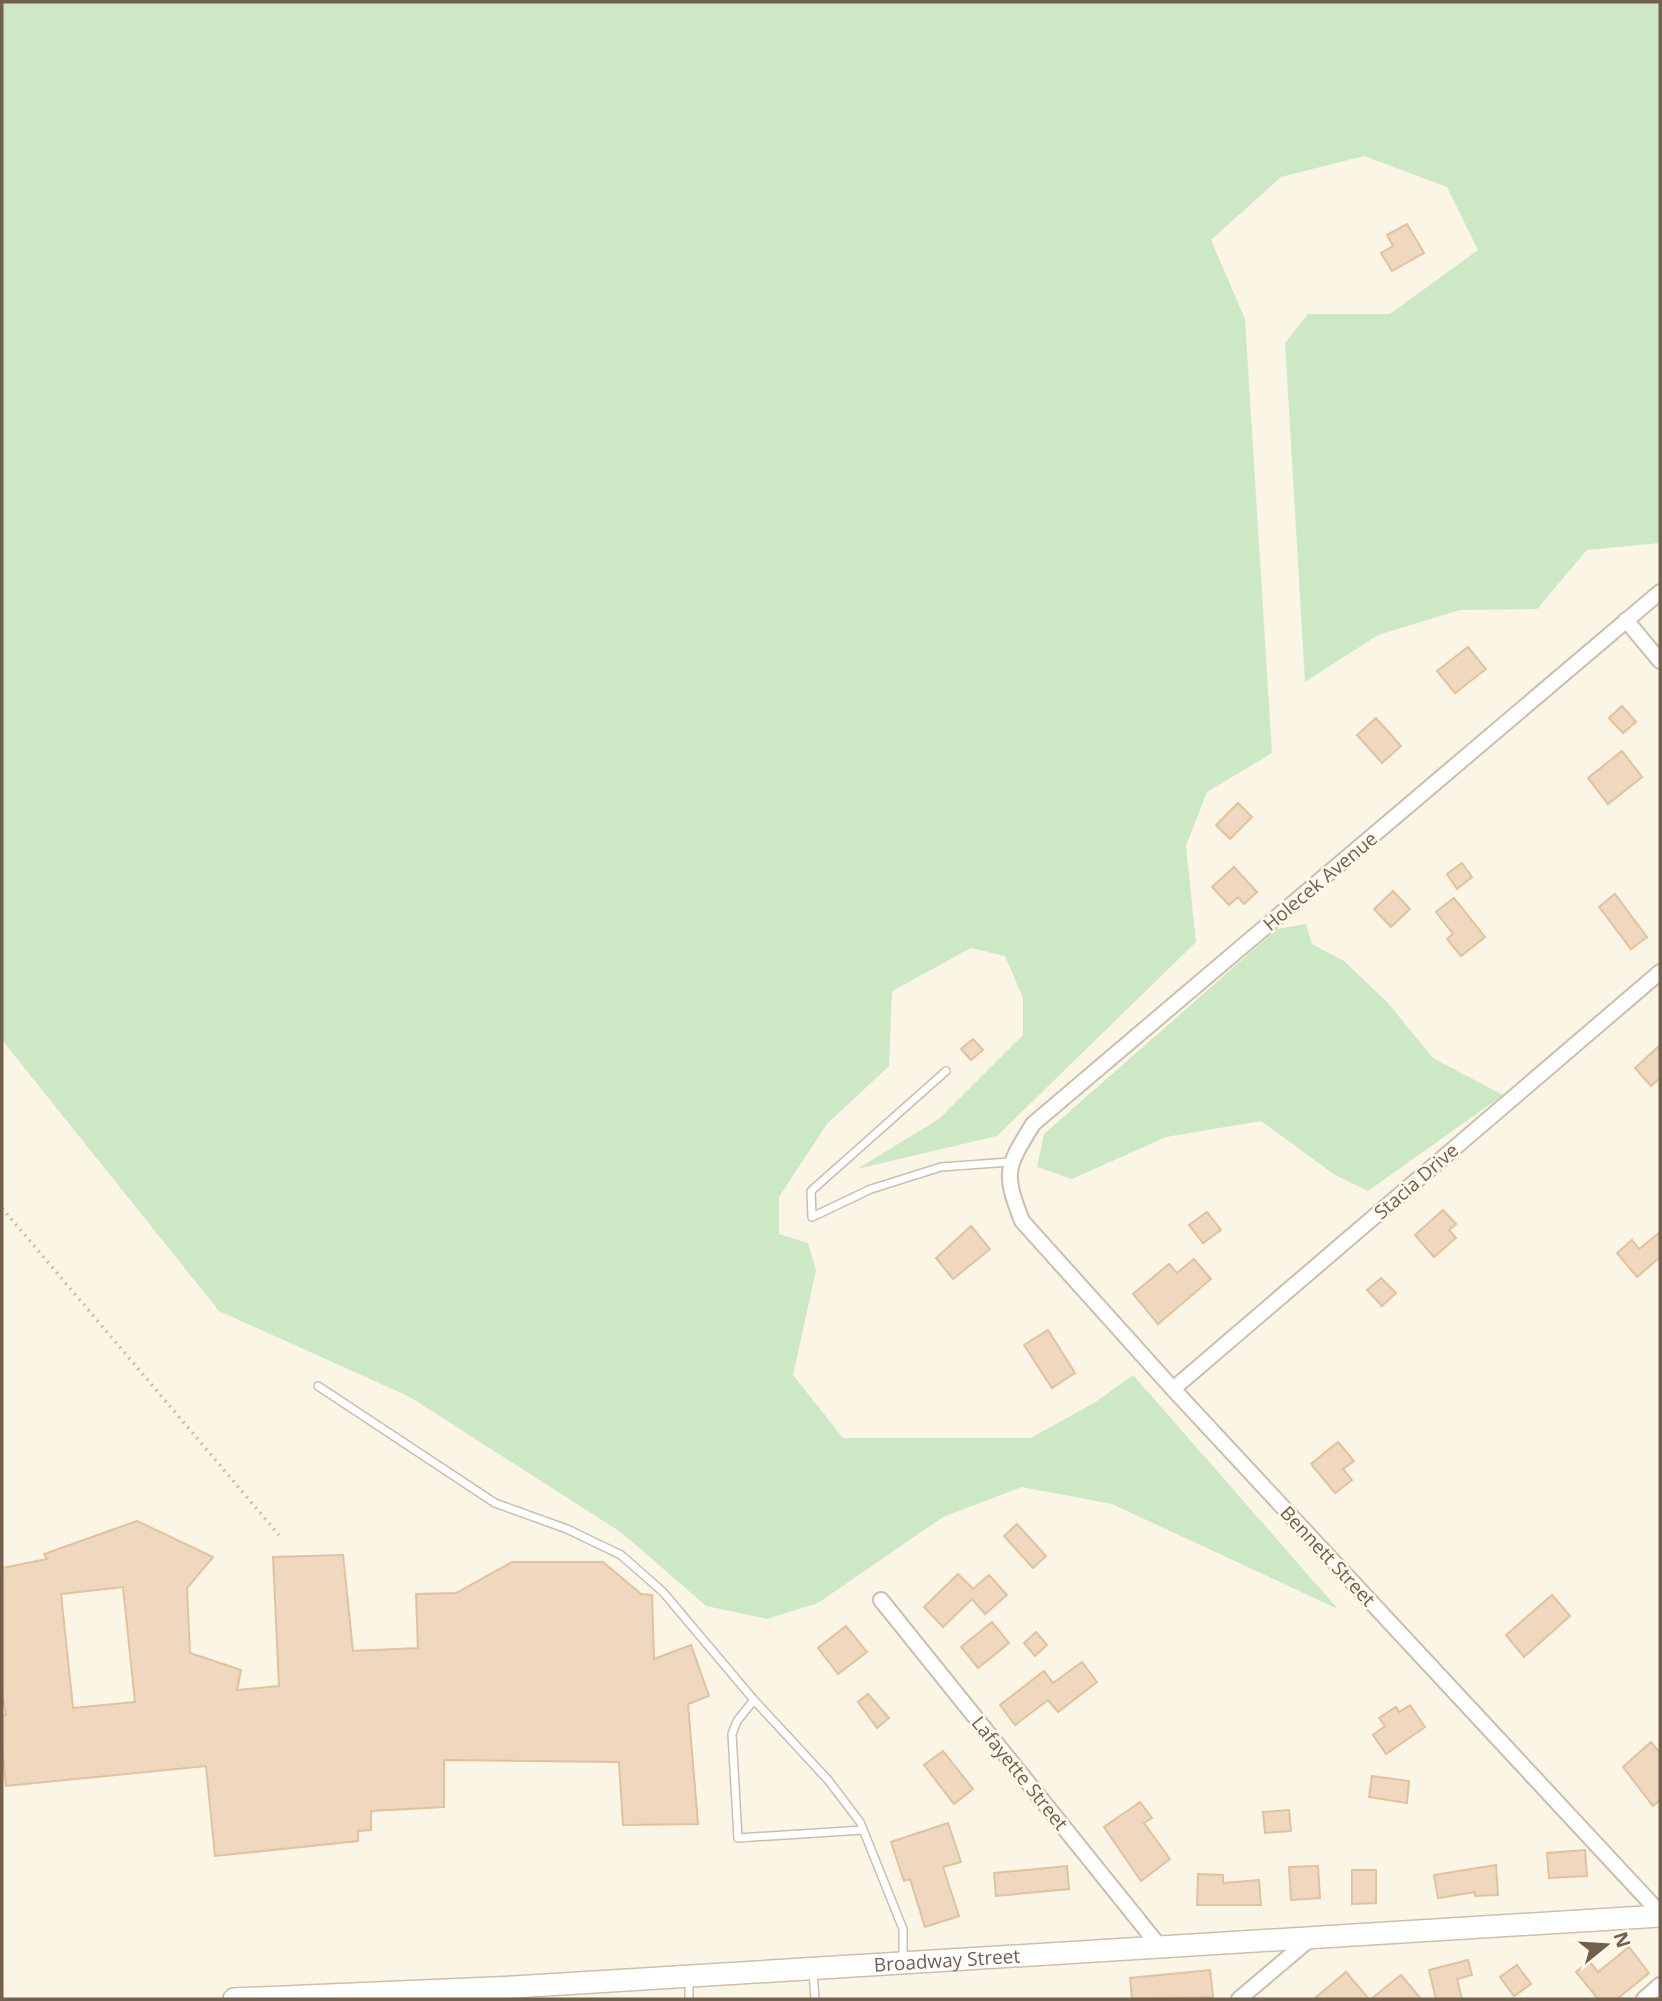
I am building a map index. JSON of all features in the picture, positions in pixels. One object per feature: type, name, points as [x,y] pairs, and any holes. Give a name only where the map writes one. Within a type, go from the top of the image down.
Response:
[{"type":"street","name":"Holecek Avenue","points":[[1010,1162],[1034,1124],[1660,592]]},
{"type":"street","points":[[1626,620],[1660,661]]},
{"type":"street","name":"Stacia Drive","points":[[1172,1389],[1660,972]]},
{"type":"street","name":"Bennett Street","points":[[1010,1162],[1009,1189],[1022,1222],[1172,1389],[1660,1914]]},
{"type":"street","name":"Lafayette Street","points":[[881,1600],[1160,1947]]},
{"type":"street","name":"Broadway Street","points":[[234,1999],[519,1993],[813,1968],[1310,1939],[1660,1914]]},
{"type":"street","points":[[1239,1999],[1310,1939]]},
{"type":"street","points":[[1644,1999],[1660,1985]]},
{"type":"lane","points":[[947,1071],[811,1191],[812,1217],[871,1189],[941,1167],[1010,1162]]},
{"type":"lane","points":[[318,1386],[495,1503],[567,1529],[621,1555],[663,1592],[754,1700],[828,1780],[863,1830],[903,1929],[903,1962]]},
{"type":"lane","points":[[754,1700],[737,1721],[732,1734],[738,1838],[863,1830]]},
{"type":"lane","points":[[813,1968],[815,1999]]},
{"type":"lane","points":[[689,1977],[689,1999]]},
{"type":"path","points":[[2,1208],[279,1535]]},
{"type":"green space","points":[[2,2],[1660,2],[1660,543],[1587,550],[1537,609],[1460,610],[1378,635],[1305,682],[1285,343],[1308,314],[1390,314],[1478,250],[1447,187],[1364,156],[1281,177],[1211,240],[1245,319],[1272,753],[1207,792],[1186,846],[1196,942],[997,1136],[857,1169],[939,1119],[1023,1035],[1023,998],[1005,956],[971,948],[892,991],[889,1066],[827,1124],[779,1197],[779,1234],[808,1243],[816,1270],[793,1375],[843,1438],[1031,1438],[1097,1401],[1133,1375],[1338,1609],[1112,1504],[1022,1487],[943,1517],[818,1603],[767,1619],[706,1606],[622,1533],[410,1397],[219,1311],[2,1040]]},
{"type":"green space","points":[[1306,924],[1312,944],[1344,961],[1388,1003],[1433,1058],[1503,1095],[1368,1191],[1335,1175],[1261,1121],[1166,1137],[1072,1179],[1037,1167],[1044,1134],[1277,929]]},
{"type":"building","points":[[1407,224],[1424,253],[1392,271],[1381,253],[1393,246],[1387,235]]},
{"type":"building","points":[[1468,647],[1486,669],[1455,693],[1437,671]]},
{"type":"building","points":[[1622,706],[1636,722],[1623,733],[1609,718]]},
{"type":"building","points":[[1376,718],[1401,746],[1382,763],[1357,735]]},
{"type":"building","points":[[1622,751],[1642,777],[1608,804],[1588,778]]},
{"type":"building","points":[[1238,803],[1252,817],[1230,839],[1216,825]]},
{"type":"building","points":[[1462,863],[1472,877],[1457,889],[1447,874]]},
{"type":"building","points":[[1234,867],[1257,892],[1244,904],[1238,897],[1229,905],[1212,887]]},
{"type":"building","points":[[1393,891],[1410,909],[1391,927],[1374,909]]},
{"type":"building","points":[[1615,894],[1647,937],[1631,949],[1599,907]]},
{"type":"building","points":[[1454,898],[1485,937],[1461,956],[1447,939],[1453,934],[1436,912]]},
{"type":"building","points":[[973,1039],[983,1050],[971,1060],[961,1049]]},
{"type":"building","points":[[1660,1045],[1660,1078],[1651,1086],[1635,1068]]},
{"type":"building","points":[[1443,1210],[1456,1224],[1449,1230],[1456,1238],[1434,1257],[1415,1235]]},
{"type":"building","points":[[1207,1212],[1221,1230],[1203,1243],[1189,1225]]},
{"type":"building","points":[[971,1226],[990,1249],[953,1279],[936,1258]]},
{"type":"building","points":[[1660,1232],[1660,1257],[1637,1277],[1617,1253],[1632,1240],[1639,1249]]},
{"type":"building","points":[[1194,1259],[1211,1279],[1158,1324],[1133,1294],[1169,1264],[1177,1273]]},
{"type":"building","points":[[1381,1278],[1396,1293],[1382,1306],[1367,1290]]},
{"type":"building","points":[[1048,1330],[1075,1373],[1052,1388],[1024,1345]]},
{"type":"building","points":[[1338,1442],[1354,1461],[1343,1469],[1352,1480],[1335,1493],[1311,1464]]},
{"type":"building","points":[[137,1521],[213,1557],[187,1588],[190,1653],[241,1670],[237,1690],[279,1686],[273,1557],[343,1555],[353,1651],[418,1648],[416,1594],[456,1593],[512,1562],[603,1562],[641,1594],[652,1595],[654,1659],[691,1645],[709,1696],[688,1704],[698,1824],[623,1825],[619,1762],[444,1760],[444,1807],[371,1811],[371,1830],[358,1831],[358,1841],[215,1856],[206,1766],[6,1786],[2,1745],[2,1716],[6,1715],[2,1692],[2,1568],[47,1559],[44,1554]],"holes":[[[123,1587],[135,1702],[73,1708],[61,1594]]]},
{"type":"building","points":[[1017,1524],[1046,1556],[1033,1568],[1004,1536]]},
{"type":"building","points":[[958,1574],[973,1589],[989,1575],[1007,1595],[985,1614],[972,1599],[943,1627],[924,1607]]},
{"type":"building","points":[[1552,1595],[1570,1616],[1524,1657],[1506,1635]]},
{"type":"building","points":[[992,1622],[1009,1643],[978,1668],[961,1647]]},
{"type":"building","points":[[846,1626],[867,1652],[838,1674],[818,1648]]},
{"type":"building","points":[[1036,1632],[1047,1645],[1035,1656],[1024,1643]]},
{"type":"building","points":[[1082,1662],[1097,1682],[1058,1712],[1048,1700],[1015,1725],[1000,1705],[1044,1671],[1053,1683]]},
{"type":"building","points":[[868,1694],[889,1718],[877,1728],[858,1702]]},
{"type":"building","points":[[1410,1705],[1425,1727],[1386,1754],[1373,1735],[1385,1726],[1379,1718],[1396,1707],[1399,1712]]},
{"type":"building","points":[[1651,1742],[1660,1753],[1660,1800],[1653,1806],[1623,1767]]},
{"type":"building","points":[[943,1751],[973,1789],[954,1804],[924,1765]]},
{"type":"building","points":[[1372,1776],[1409,1781],[1407,1803],[1369,1797]]},
{"type":"building","points":[[1140,1802],[1152,1818],[1144,1823],[1170,1859],[1141,1881],[1104,1827]]},
{"type":"building","points":[[1289,1810],[1291,1831],[1265,1833],[1263,1812]]},
{"type":"building","points":[[948,1823],[961,1862],[943,1867],[959,1916],[925,1927],[910,1879],[904,1881],[891,1842]]},
{"type":"building","points":[[1585,1850],[1587,1876],[1549,1878],[1547,1853]]},
{"type":"building","points":[[1496,1865],[1498,1895],[1475,1896],[1475,1892],[1438,1898],[1434,1875]]},
{"type":"building","points":[[1067,1866],[1069,1889],[996,1896],[994,1873]]},
{"type":"building","points":[[1318,1866],[1320,1898],[1291,1900],[1289,1867]]},
{"type":"building","points":[[1352,1870],[1376,1870],[1376,1903],[1352,1904]]},
{"type":"building","points":[[1198,1874],[1223,1875],[1223,1883],[1259,1880],[1261,1905],[1197,1905]]},
{"type":"building","points":[[1629,1947],[1649,1973],[1617,1999],[1598,1999],[1576,1972],[1589,1961],[1598,1972]]},
{"type":"building","points":[[1468,1960],[1472,1975],[1457,1979],[1462,1999],[1436,1999],[1429,1970]]},
{"type":"building","points":[[1517,1965],[1531,1984],[1514,1996],[1500,1977]]},
{"type":"building","points":[[1210,1970],[1213,1997],[1132,1999],[1130,1978]]},
{"type":"building","points":[[1346,1972],[1369,1999],[1314,1999]]},
{"type":"building","points":[[1401,1975],[1421,1999],[1371,1999]]}]
